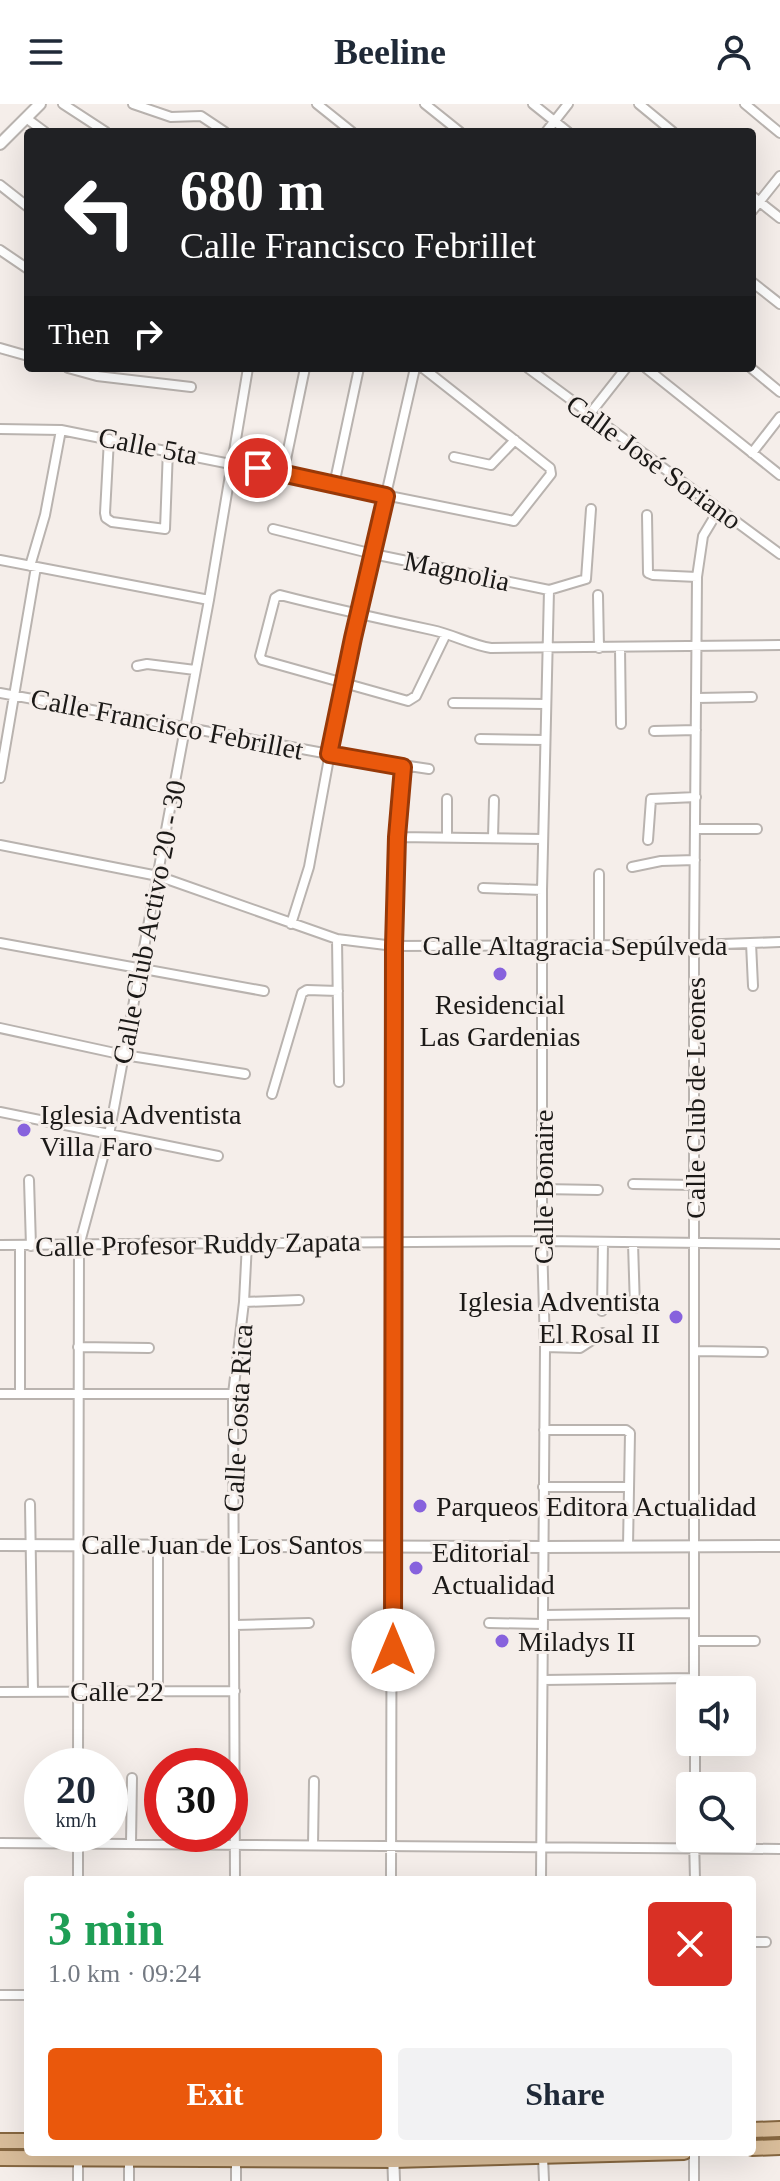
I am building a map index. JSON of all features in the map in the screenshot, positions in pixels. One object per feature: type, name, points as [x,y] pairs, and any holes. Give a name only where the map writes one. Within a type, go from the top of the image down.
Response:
[{"type":"main road","points":[[756,2130],[780,2129]]},
{"type":"main road","points":[[0,2141],[24,2141]]},
{"type":"main road","points":[[756,2148],[780,2147]]},
{"type":"main road","points":[[0,2158],[571,2156]]},
{"type":"street","points":[[63,104],[100,128]]},
{"type":"street","points":[[133,104],[171,117],[201,116],[219,128]]},
{"type":"street","points":[[317,104],[347,128]]},
{"type":"street","points":[[425,104],[455,128]]},
{"type":"street","points":[[533,104],[563,128]]},
{"type":"street","points":[[549,128],[568,104]]},
{"type":"street","points":[[639,104],[668,128]]},
{"type":"street","points":[[745,104],[780,133]]},
{"type":"street","points":[[0,144],[35,105]]},
{"type":"street","points":[[26,118],[40,128]]},
{"type":"street","points":[[780,176],[756,198],[780,218]]},
{"type":"street","points":[[0,185],[24,204]]},
{"type":"street","points":[[0,250],[24,266]]},
{"type":"street","points":[[756,285],[780,304]]},
{"type":"street","points":[[0,348],[24,355]]},
{"type":"street","points":[[82,372],[191,387]]},
{"type":"street","name":"Calle Club Activo 20 - 30","points":[[78,1748],[79,1246],[109,1135],[186,727],[247,372]]},
{"type":"street","points":[[283,474],[304,372]]},
{"type":"street","points":[[334,485],[358,372]]},
{"type":"street","points":[[291,924],[309,867],[343,682],[414,372]]},
{"type":"street","points":[[428,372],[515,440],[491,465],[454,457]]},
{"type":"street","name":"Calle José Soriano","points":[[533,372],[780,554]]},
{"type":"street","points":[[589,415],[623,372]]},
{"type":"street","points":[[651,372],[780,475]]},
{"type":"street","points":[[756,372],[780,392]]},
{"type":"street","points":[[752,453],[780,417]]},
{"type":"street","name":"Calle 5ta","points":[[0,429],[61,430],[168,449],[514,521],[552,471],[515,440]]},
{"type":"street","points":[[0,778],[33,566],[61,430]]},
{"type":"street","points":[[109,439],[106,518],[112,522],[165,529],[168,449]]},
{"type":"street","points":[[549,590],[586,579],[591,509]]},
{"type":"street","name":"Calle Club de Leones","points":[[694,1676],[697,577],[703,536],[718,511]]},
{"type":"street","points":[[647,515],[648,573],[697,577]]},
{"type":"street","name":"Magnolia","points":[[273,529],[373,554],[549,590]]},
{"type":"street","points":[[0,560],[209,600]]},
{"type":"street","name":"Calle Bonaire","points":[[541,1876],[545,1347],[542,890],[549,590]]},
{"type":"street","points":[[598,595],[599,648]]},
{"type":"street","points":[[446,634],[413,700],[408,701],[260,659],[277,596],[446,634],[491,648],[780,645]]},
{"type":"street","points":[[620,648],[621,724]]},
{"type":"street","points":[[137,666],[147,664],[195,670]]},
{"type":"street","name":"Calle Francisco Febrillet","points":[[0,693],[329,754],[429,769]]},
{"type":"street","points":[[697,698],[752,697]]},
{"type":"street","points":[[453,703],[545,704]]},
{"type":"street","points":[[654,731],[696,730]]},
{"type":"street","points":[[480,739],[545,740]]},
{"type":"street","points":[[391,1876],[394,946],[397,837],[403,767]]},
{"type":"street","points":[[648,840],[651,799],[696,797]]},
{"type":"street","points":[[447,799],[447,837]]},
{"type":"street","points":[[493,837],[494,800]]},
{"type":"street","points":[[695,829],[757,829]]},
{"type":"street","points":[[397,837],[543,839]]},
{"type":"street","name":"Calle Altagracia Sepúlveda","points":[[0,845],[158,876],[337,939],[394,946],[780,942]]},
{"type":"street","points":[[632,867],[661,861],[695,860]]},
{"type":"street","points":[[599,874],[599,946]]},
{"type":"street","points":[[483,888],[542,890]]},
{"type":"street","points":[[337,939],[339,1082]]},
{"type":"street","points":[[0,943],[264,991]]},
{"type":"street","points":[[751,943],[753,986]]},
{"type":"street","points":[[272,1094],[302,993],[307,990],[338,991]]},
{"type":"street","points":[[0,1028],[124,1055],[245,1074]]},
{"type":"street","points":[[0,1112],[218,1156]]},
{"type":"street","points":[[29,1180],[31,1246]]},
{"type":"street","points":[[633,1184],[695,1185]]},
{"type":"street","points":[[542,1189],[598,1190]]},
{"type":"street","name":"Calle Profesor Ruddy Zapata","points":[[0,1245],[542,1241],[780,1244]]},
{"type":"street","points":[[602,1311],[603,1242]]},
{"type":"street","name":"Calle Costa Rica","points":[[235,1748],[233,1394],[244,1302],[247,1243]]},
{"type":"street","points":[[633,1243],[635,1308]]},
{"type":"street","points":[[20,1246],[20,1394]]},
{"type":"street","points":[[244,1302],[299,1300]]},
{"type":"street","points":[[545,1347],[580,1348],[603,1333]]},
{"type":"street","points":[[78,1347],[149,1348]]},
{"type":"street","points":[[695,1351],[763,1352]]},
{"type":"street","points":[[0,1394],[233,1394]]},
{"type":"street","points":[[544,1430],[629,1431],[628,1546]]},
{"type":"street","points":[[543,1487],[629,1487]]},
{"type":"street","points":[[30,1504],[33,1691]]},
{"type":"street","points":[[158,1544],[158,1691]]},
{"type":"street","name":"Calle Juan de Los Santos","points":[[0,1545],[780,1546]]},
{"type":"street","points":[[489,1623],[694,1613]]},
{"type":"street","points":[[235,1625],[309,1623]]},
{"type":"street","points":[[694,1641],[755,1641]]},
{"type":"street","points":[[543,1680],[676,1678]]},
{"type":"street","name":"Calle 22","points":[[0,1692],[235,1691]]},
{"type":"street","points":[[131,1843],[132,1778]]},
{"type":"street","points":[[313,1845],[314,1781]]},
{"type":"street","points":[[0,1843],[24,1842]]},
{"type":"street","points":[[128,1843],[144,1842]]},
{"type":"street","points":[[248,1845],[540,1847],[676,1843]]},
{"type":"street","points":[[756,1847],[780,1849]]},
{"type":"street","points":[[78,1852],[78,1876]]},
{"type":"street","name":"Calle Costa Rica","points":[[235,1852],[235,1876]]},
{"type":"street","points":[[694,1852],[695,1876]]},
{"type":"street","points":[[756,1942],[766,1942]]},
{"type":"street","points":[[0,1995],[24,1995]]},
{"type":"street","points":[[78,2156],[78,2181]]},
{"type":"street","points":[[236,2156],[236,2181]]},
{"type":"street","points":[[394,2156],[394,2181]]},
{"type":"street","points":[[694,2156],[694,2181]]},
{"type":"street","points":[[543,2157],[544,2181]]},
{"type":"street","points":[[129,2159],[129,2181]]},
{"type":"place","name":"Residencial Las Gardenias","points":[[500,974]]},
{"type":"place","name":"Iglesia Adventista Villa Faro","points":[[24,1130]]},
{"type":"place","name":"Iglesia Adventista El Rosal II","points":[[676,1317]]},
{"type":"place","name":"Parqueos Editora Actualidad","points":[[420,1506]]},
{"type":"place","name":"Editorial Actualidad","points":[[416,1568]]},
{"type":"place","name":"Miladys II","points":[[502,1641]]},
{"type":"route","points":[[258,468],[386,496],[329,754],[403,767],[397,837],[394,946],[393,1650]]}]
